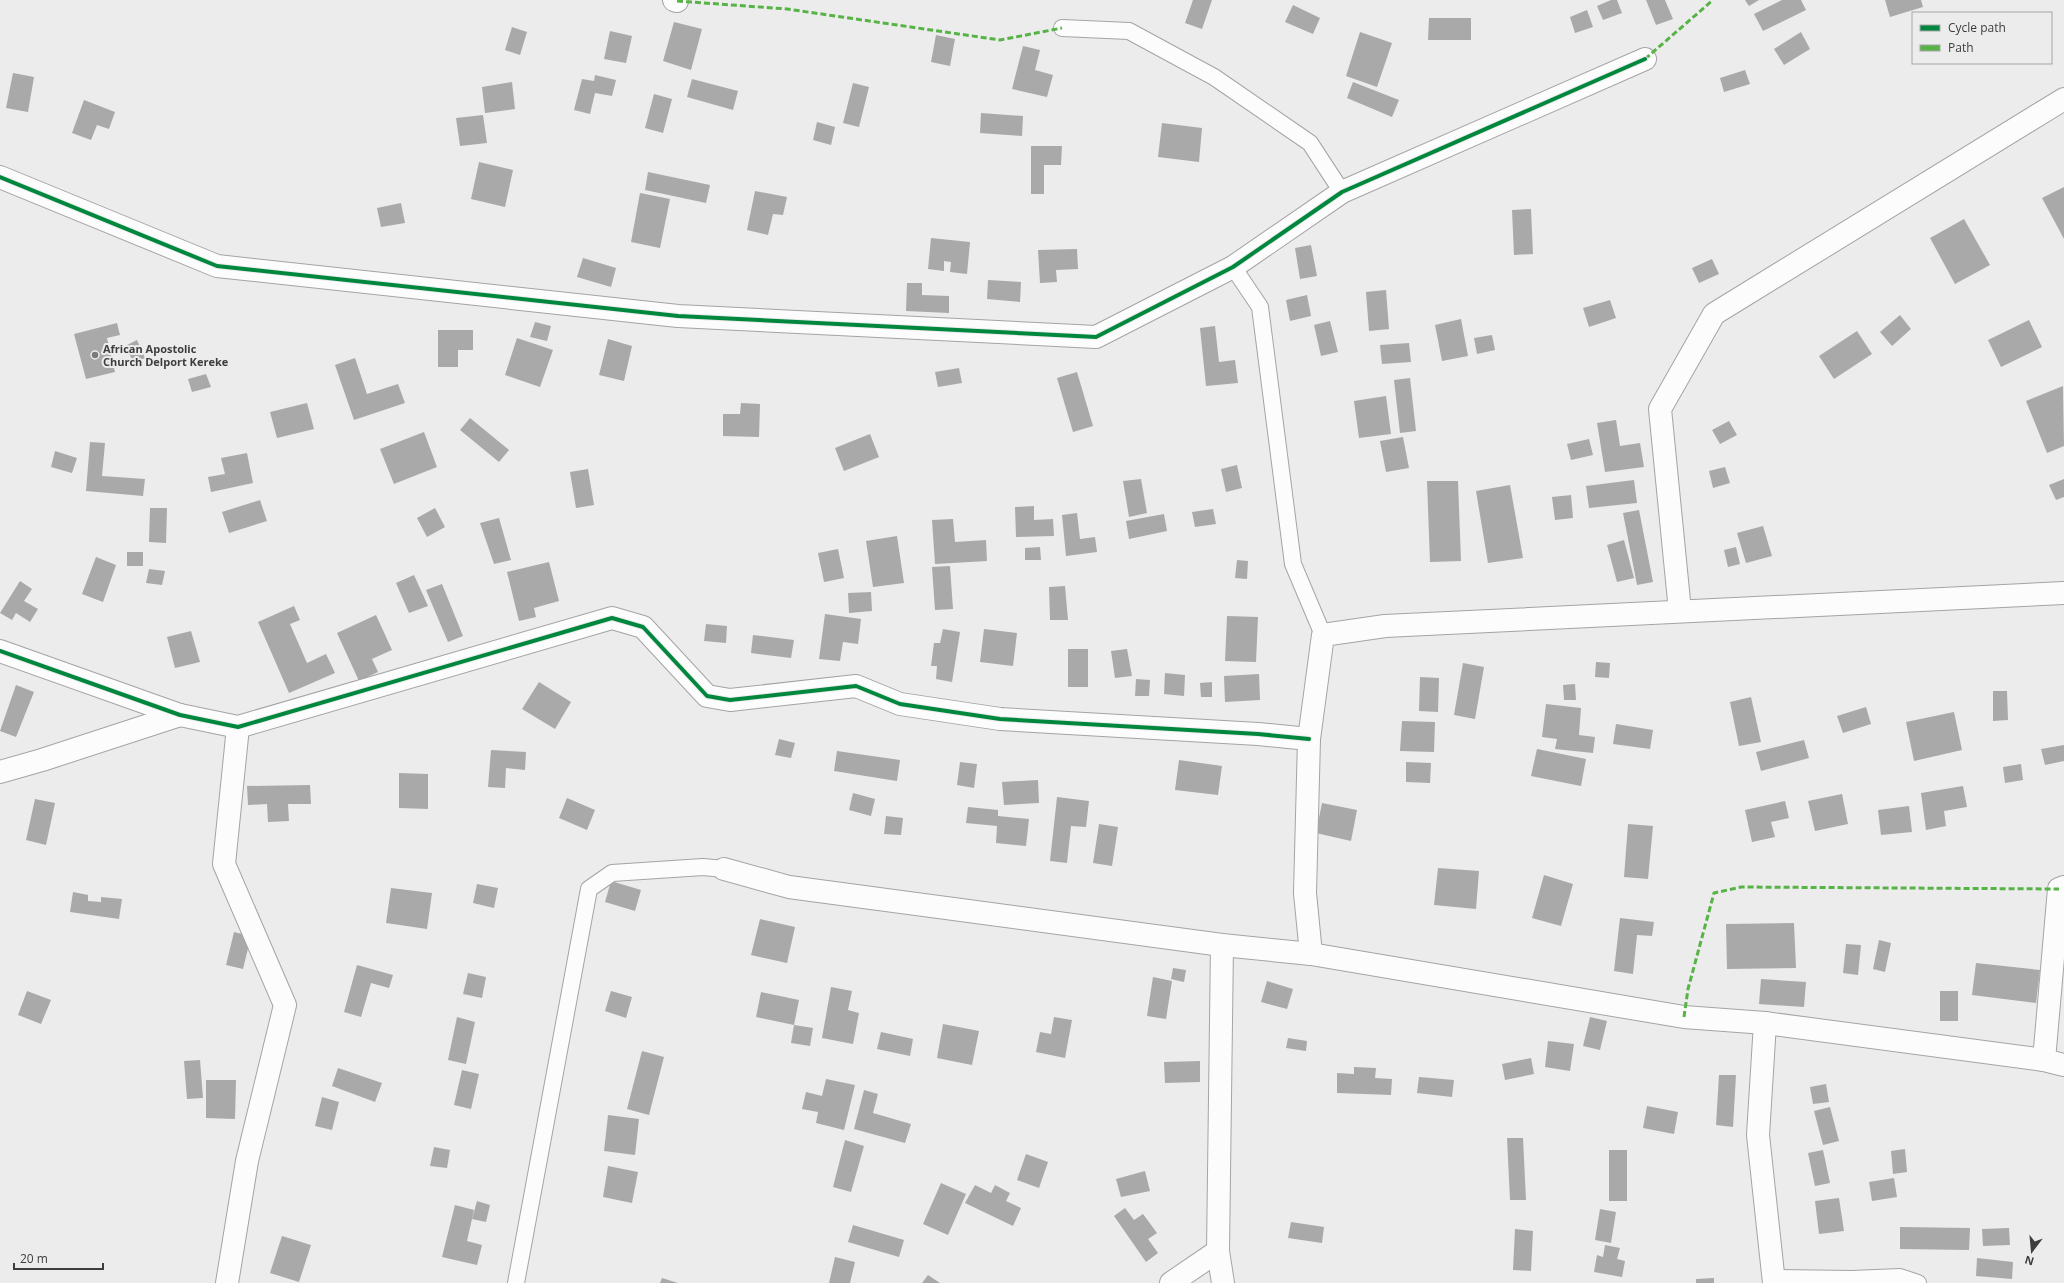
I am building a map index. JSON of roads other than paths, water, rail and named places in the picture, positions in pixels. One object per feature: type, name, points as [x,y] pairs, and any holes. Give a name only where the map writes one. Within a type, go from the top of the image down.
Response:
[{"type":"street","points":[[0,177],[217,266],[678,316],[1096,337],[1233,267],[1342,192],[1645,59]]},
{"type":"street","points":[[1680,611],[1660,409],[1714,314],[2064,99]]},
{"type":"street","points":[[1311,954],[1305,893],[1309,739],[1323,635],[1385,626],[2064,593]]},
{"type":"street","points":[[0,652],[180,714],[238,727],[612,618],[643,627],[707,696],[730,700],[856,686],[900,704],[1000,719],[1258,734],[1309,739]]},
{"type":"street","points":[[0,772],[42,760],[180,714]]},
{"type":"street","points":[[227,1283],[247,1161],[285,1005],[224,864],[238,727]]},
{"type":"street","points":[[724,869],[789,887],[1222,945],[1311,954],[1684,1017],[1765,1023],[2054,1063],[2059,889],[2064,887]]},
{"type":"street","points":[[1222,945],[1218,1251],[1223,1283]]},
{"type":"street","points":[[1765,1023],[1758,1135],[1773,1280]]},
{"type":"street","points":[[1171,1283],[1218,1251]]},
{"type":"lane","points":[[1062,28],[1129,31],[1214,77],[1310,143],[1342,192]]},
{"type":"lane","points":[[1233,267],[1260,307],[1293,564],[1323,635]]},
{"type":"lane","points":[[516,1283],[589,889],[612,873],[704,867],[724,869]]},
{"type":"lane","points":[[1773,1280],[1900,1277],[1918,1283]]},
{"type":"place","name":"African Apostolic Church Delport Kereke","points":[[95,355]]}]
